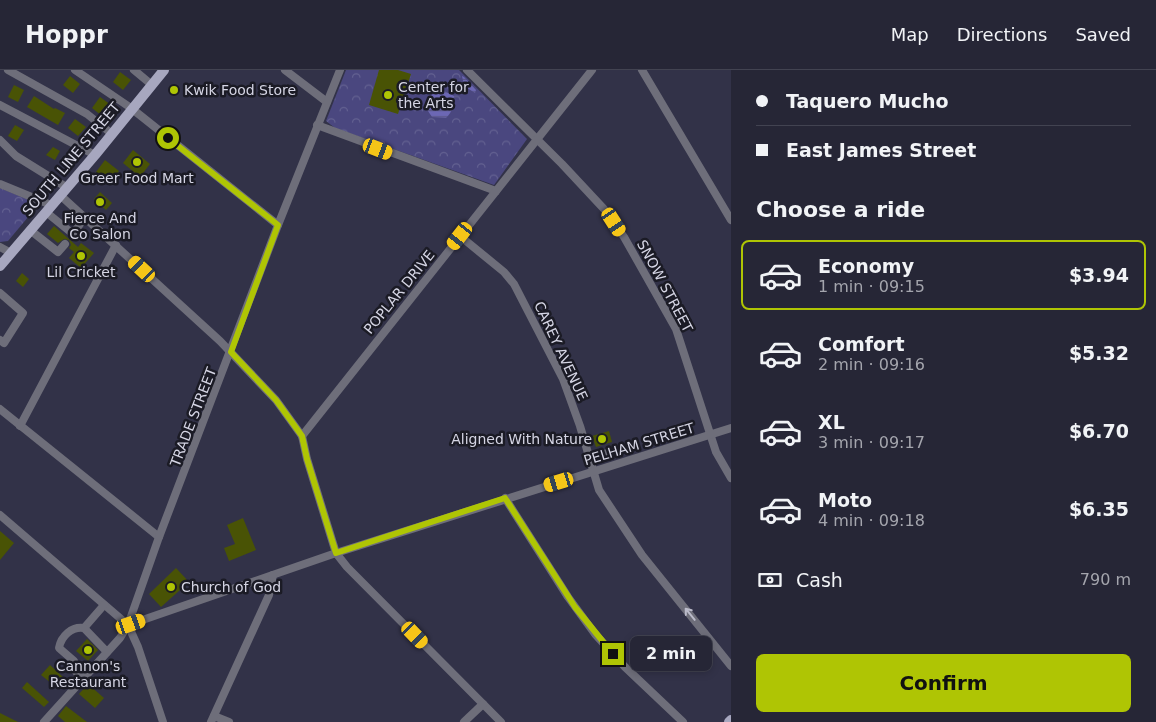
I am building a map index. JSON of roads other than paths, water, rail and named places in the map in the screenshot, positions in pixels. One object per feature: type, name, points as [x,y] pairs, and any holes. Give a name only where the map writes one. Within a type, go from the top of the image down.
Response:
[{"type":"main road","name":"SOUTH LINE STREET","points":[[0,266],[95,155],[131,108],[164,70]]},
{"type":"street","points":[[8,70],[87,114],[112,134]]},
{"type":"street","points":[[75,70],[131,108],[278,225]]},
{"type":"street","points":[[134,70],[152,85]]},
{"type":"street","points":[[285,70],[327,102]]},
{"type":"street","name":"TRADE STREET","points":[[44,722],[120,638],[128,625],[159,537],[278,225],[340,70]]},
{"type":"street","name":"POPLAR DRIVE","points":[[302,436],[592,70]]},
{"type":"street","points":[[642,70],[730,216]]},
{"type":"street","name":"SNOW STREET","points":[[470,71],[604,209],[629,246],[676,328],[716,452],[731,478]]},
{"type":"street","points":[[0,105],[95,155]]},
{"type":"street","points":[[317,125],[402,158],[496,191]]},
{"type":"street","points":[[0,140],[16,156],[63,191],[85,218],[231,352],[276,400],[302,436],[307,459],[336,553],[347,567],[501,722]]},
{"type":"street","points":[[0,184],[48,208],[69,239]]},
{"type":"street","points":[[30,230],[58,252],[85,218]]},
{"type":"street","name":"CAREY AVENUE","points":[[460,236],[504,272],[514,284],[563,379],[599,490],[642,555],[731,666]]},
{"type":"street","points":[[20,426],[116,245]]},
{"type":"street","points":[[0,247],[11,253]]},
{"type":"street","points":[[0,293],[23,313],[4,343],[0,340]]},
{"type":"street","points":[[0,409],[159,537]]},
{"type":"street","name":"PELHAM STREET","points":[[128,625],[336,553],[731,428]]},
{"type":"street","points":[[590,458],[617,450]]},
{"type":"street","points":[[606,453],[611,466]]},
{"type":"street","points":[[505,498],[568,597],[595,634],[625,667],[683,722]]},
{"type":"street","points":[[0,515],[128,625],[138,647],[163,722]]},
{"type":"street","points":[[229,722],[212,719],[269,595],[273,575]]},
{"type":"street","points":[[82,679],[74,668],[74,661],[59,648],[59,644],[68,631],[84,628],[104,605]]},
{"type":"street","points":[[84,628],[107,652]]},
{"type":"street","points":[[464,722],[483,704]]},
{"type":"place","name":"Kwik Food Store","points":[[174,90]]},
{"type":"place","name":"Center for the Arts","points":[[388,95]]},
{"type":"place","name":"Greer Food Mart","points":[[137,162]]},
{"type":"place","name":"Fierce And Co Salon","points":[[100,202]]},
{"type":"place","name":"Lil Cricket","points":[[81,256]]},
{"type":"place","name":"Aligned With Nature","points":[[602,439]]},
{"type":"place","name":"Church of God","points":[[171,587]]},
{"type":"place","name":"Cannon's Restaurant","points":[[88,650]]}]
